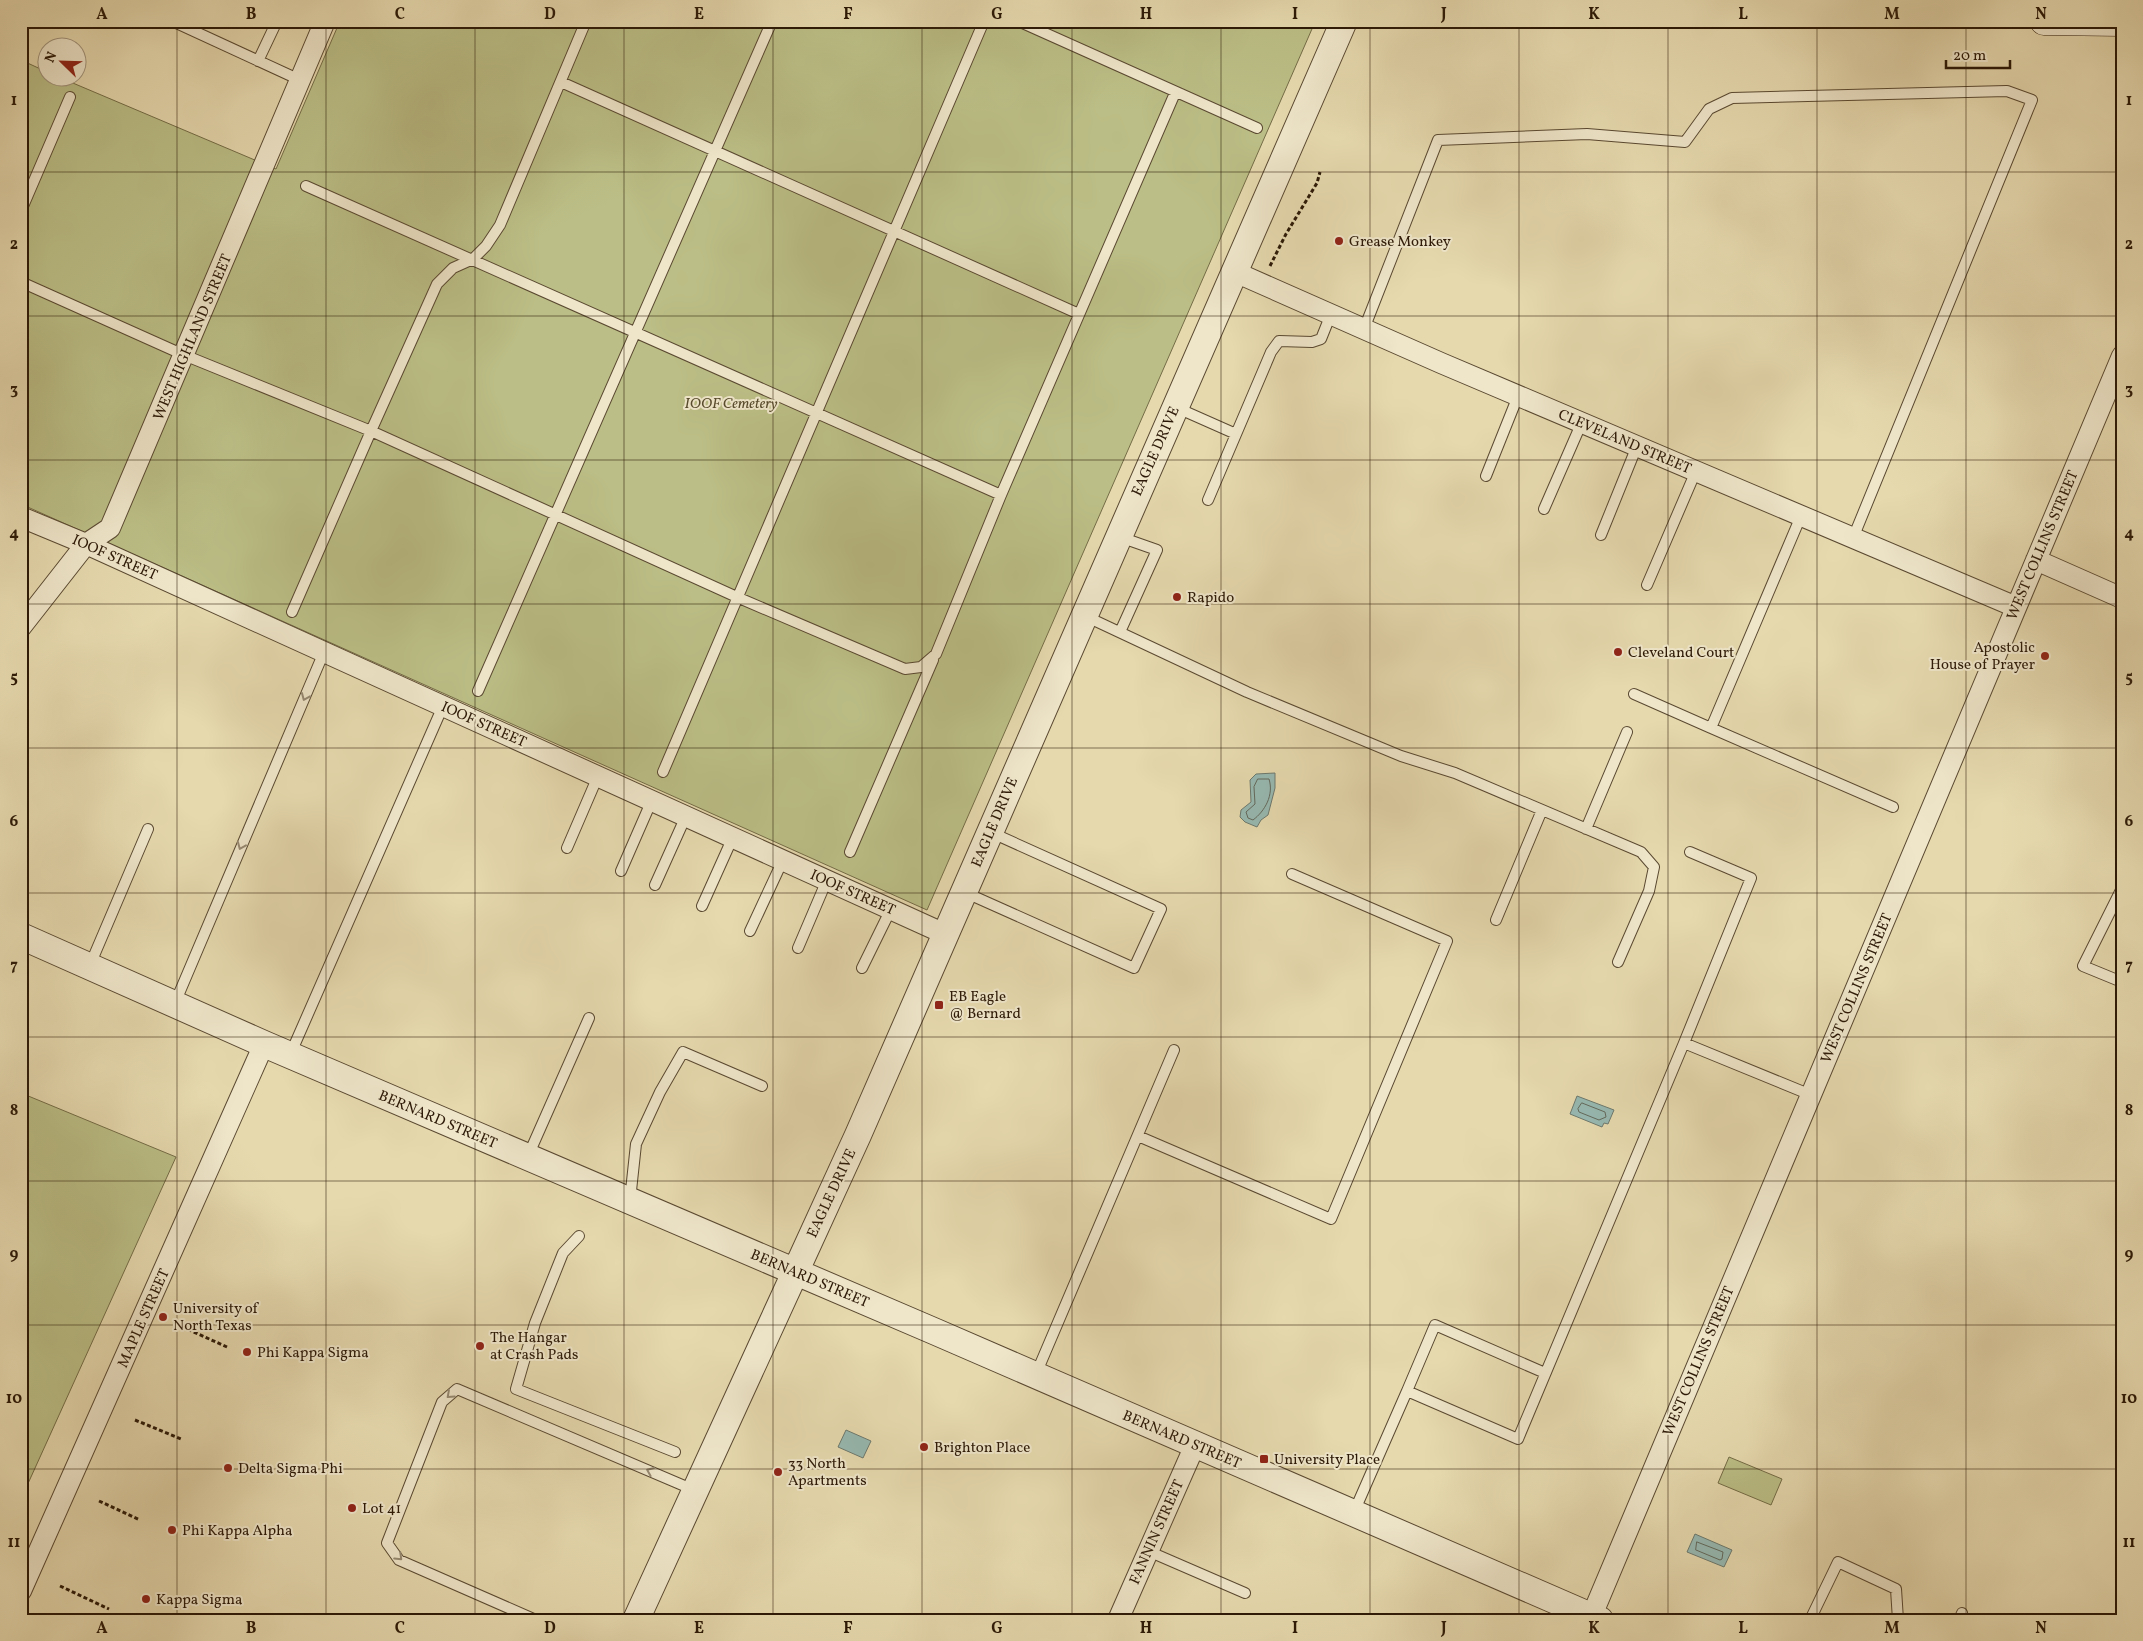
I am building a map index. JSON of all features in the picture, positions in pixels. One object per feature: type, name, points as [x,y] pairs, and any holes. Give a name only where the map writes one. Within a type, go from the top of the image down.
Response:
[{"type":"main road","points":[[2044,21],[2122,22]]},
{"type":"street","name":"WEST HIGHLAND STREET","points":[[21,627],[86,544],[110,528],[324,21]]},
{"type":"street","name":"EAGLE DRIVE","points":[[636,1620],[858,1135],[1344,21]]},
{"type":"street","name":"CLEVELAND STREET","points":[[1235,272],[1518,396],[2016,607]]},
{"type":"street","name":"WEST COLLINS STREET","points":[[1594,1619],[1811,1094],[2122,356]]},
{"type":"street","name":"IOOF STREET","points":[[21,517],[86,544],[945,934]]},
{"type":"street","points":[[2036,560],[2122,598]]},
{"type":"street","name":"BERNARD STREET","points":[[21,936],[264,1044],[1354,1512],[1594,1619]]},
{"type":"street","name":"MAPLE STREET","points":[[21,1591],[264,1044]]},
{"type":"street","name":"FANNIN STREET","points":[[1118,1620],[1195,1445]]},
{"type":"lane","points":[[172,21],[300,80]]},
{"type":"lane","points":[[258,61],[277,21]]},
{"type":"lane","points":[[292,612],[436,284],[453,268],[473,259],[486,246],[500,225],[586,21]]},
{"type":"lane","points":[[478,691],[772,21]]},
{"type":"lane","points":[[663,772],[984,21]]},
{"type":"lane","points":[[1018,21],[1256,128]]},
{"type":"lane","points":[[561,82],[1079,314]]},
{"type":"lane","points":[[1364,329],[1438,140],[1587,134],[1685,142],[1709,109],[1732,98],[2007,91],[2032,100],[1853,538]]},
{"type":"lane","points":[[850,852],[1001,495],[1175,93]]},
{"type":"lane","points":[[21,211],[70,97]]},
{"type":"lane","points":[[306,186],[1001,495]]},
{"type":"lane","points":[[21,282],[184,355],[371,431],[739,598],[900,667],[916,668],[933,659]]},
{"type":"lane","points":[[1208,500],[1271,352],[1279,341],[1312,342],[1321,339],[1331,314]]},
{"type":"lane","points":[[1486,476],[1518,396]]},
{"type":"lane","points":[[1174,407],[1236,434]]},
{"type":"lane","points":[[1544,509],[1582,422]]},
{"type":"lane","points":[[1601,535],[1637,446]]},
{"type":"lane","points":[[1647,585],[1696,471]]},
{"type":"lane","points":[[1711,728],[1801,516]]},
{"type":"lane","points":[[1118,537],[1157,550],[1120,632]]},
{"type":"lane","points":[[1084,615],[1247,692],[1402,756],[1455,773],[1641,852],[1654,867],[1650,892],[1618,962]]},
{"type":"lane","points":[[174,1004],[324,652]]},
{"type":"lane","points":[[1634,694],[1893,807]]},
{"type":"lane","points":[[290,1055],[443,706]]},
{"type":"lane","points":[[1586,829],[1626,732]]},
{"type":"lane","points":[[567,848],[598,776]]},
{"type":"lane","points":[[621,871],[652,800]]},
{"type":"lane","points":[[1496,920],[1542,810]]},
{"type":"lane","points":[[655,885],[686,816]]},
{"type":"lane","points":[[89,966],[148,829]]},
{"type":"lane","points":[[963,892],[1134,968],[1161,909],[989,832]]},
{"type":"lane","points":[[702,906],[733,837]]},
{"type":"lane","points":[[1406,1391],[1518,1439],[1751,878],[1690,852]]},
{"type":"lane","points":[[750,931],[783,860]]},
{"type":"lane","points":[[1138,1136],[1332,1219],[1447,941],[1292,874]]},
{"type":"lane","points":[[798,948],[827,880]]},
{"type":"lane","points":[[2122,888],[2083,966],[2122,982]]},
{"type":"lane","points":[[862,968],[891,909]]},
{"type":"lane","points":[[528,1157],[589,1018]]},
{"type":"lane","points":[[1684,1043],[1811,1094]]},
{"type":"lane","points":[[1035,1375],[1174,1050]]},
{"type":"lane","points":[[630,1201],[636,1144],[660,1092],[683,1052],[762,1086]]},
{"type":"lane","points":[[579,1236],[563,1253],[535,1323],[516,1389],[675,1452]]},
{"type":"lane","points":[[1354,1512],[1434,1325],[1546,1373]]},
{"type":"lane","points":[[536,1620],[399,1560],[387,1543],[442,1402],[457,1389],[695,1490]]},
{"type":"lane","points":[[1148,1552],[1245,1593]]},
{"type":"lane","points":[[1810,1620],[1838,1562],[1896,1589],[1898,1620]]},
{"type":"path","points":[[1272,265],[1286,234],[1317,182],[1320,172]]},
{"type":"path","points":[[176,1324],[227,1347]]},
{"type":"path","points":[[134,1420],[181,1439]]},
{"type":"path","points":[[98,1501],[140,1520]]},
{"type":"path","points":[[60,1586],[109,1609]]},
{"type":"green space","name":"IOOF Cemetery","points":[[340,21],[1320,21],[1317,27],[1315,22],[927,910],[21,504],[21,60],[38,68],[38,88],[85,88],[276,169]]},
{"type":"green space","points":[[21,1093],[176,1157],[21,1499]]},
{"type":"green space","points":[[1729,1457],[1782,1479],[1771,1505],[1718,1483]]},
{"type":"water","points":[[1275,773],[1275,788],[1268,815],[1261,820],[1257,827],[1245,822],[1240,817],[1241,810],[1251,802],[1250,780],[1256,774]]},
{"type":"water","points":[[1577,1096],[1614,1110],[1608,1124],[1604,1123],[1602,1127],[1570,1114]]},
{"type":"water","points":[[846,1430],[871,1441],[863,1458],[838,1447]]},
{"type":"water","points":[[1695,1534],[1732,1550],[1724,1567],[1687,1552]]},
{"type":"place","name":"Grease Monkey","points":[[1339,241]]},
{"type":"place","name":"Rapido","points":[[1177,597]]},
{"type":"place","name":"Cleveland Court","points":[[1618,652]]},
{"type":"place","name":"Apostolic House of Prayer","points":[[2045,656]]},
{"type":"place","name":"EB Eagle @ Bernard","points":[[939,1005]]},
{"type":"place","name":"University of North Texas","points":[[163,1317]]},
{"type":"place","name":"The Hangar at Crash Pads","points":[[480,1346]]},
{"type":"place","name":"Phi Kappa Sigma","points":[[247,1352]]},
{"type":"place","name":"Brighton Place","points":[[924,1447]]},
{"type":"place","name":"University Place","points":[[1264,1459]]},
{"type":"place","name":"Delta Sigma Phi","points":[[228,1468]]},
{"type":"place","name":"33 North Apartments","points":[[778,1472]]},
{"type":"place","name":"Lot 41","points":[[352,1508]]},
{"type":"place","name":"Phi Kappa Alpha","points":[[172,1530]]},
{"type":"place","name":"Kappa Sigma","points":[[146,1599]]}]
